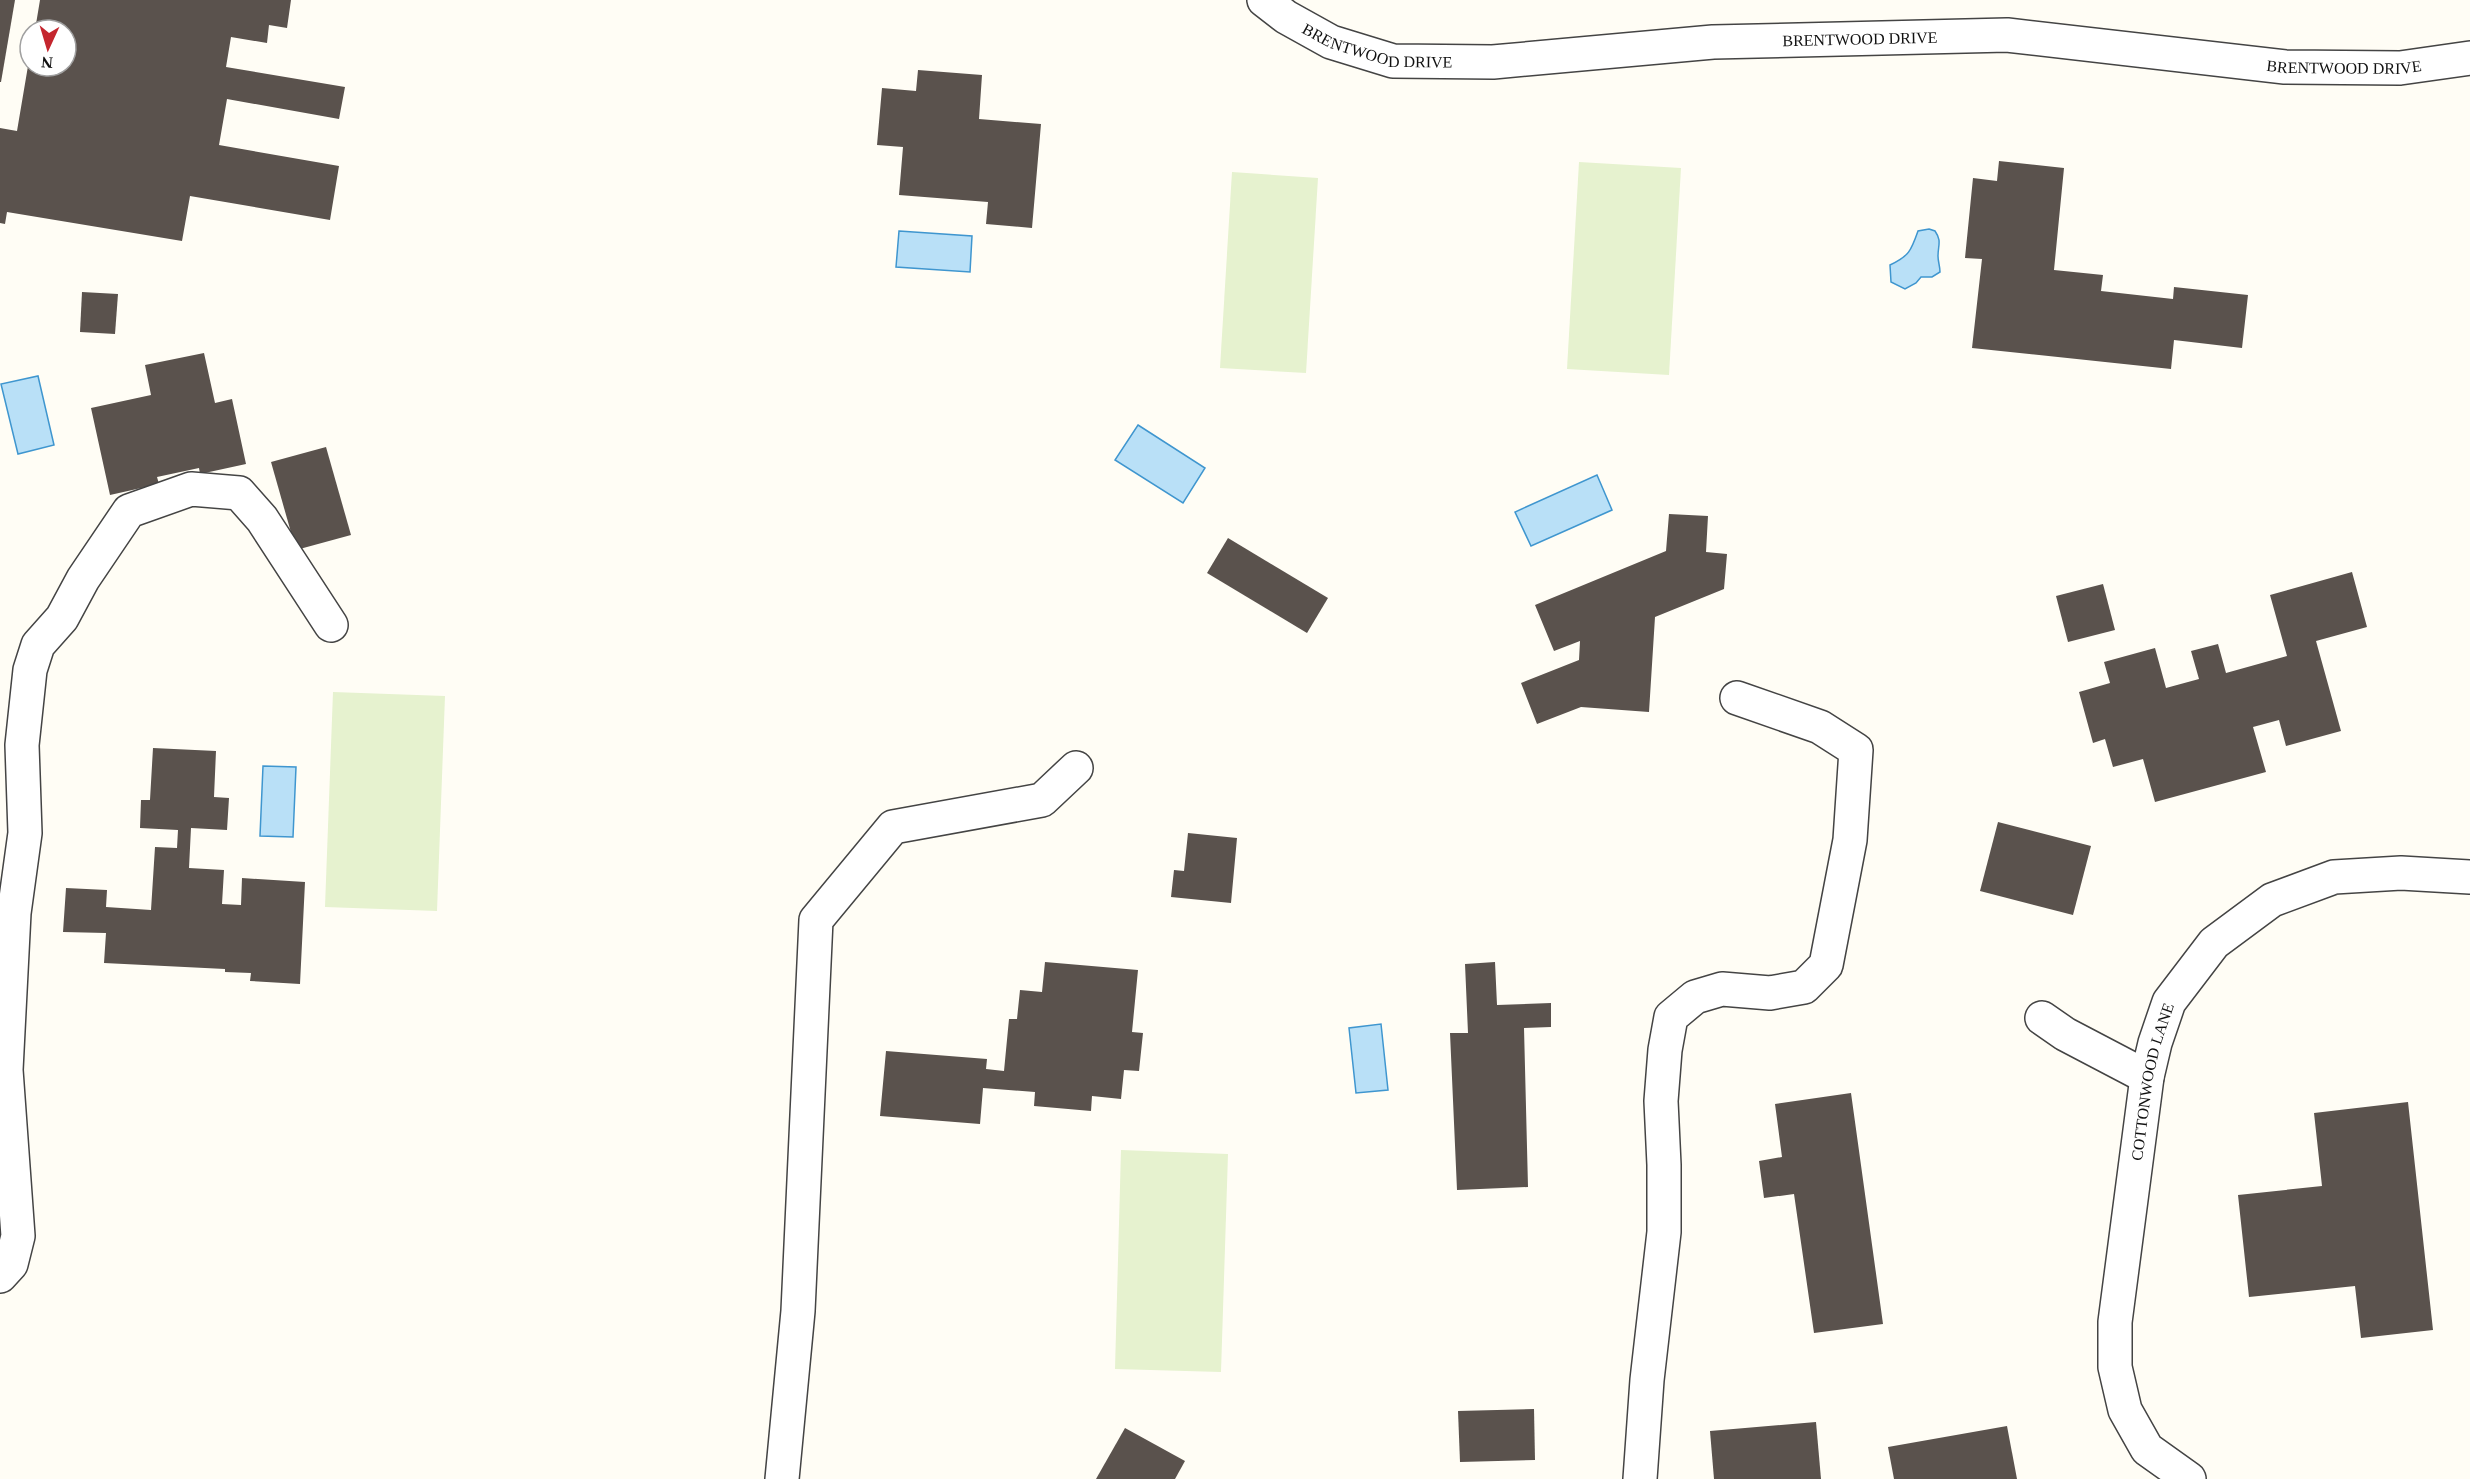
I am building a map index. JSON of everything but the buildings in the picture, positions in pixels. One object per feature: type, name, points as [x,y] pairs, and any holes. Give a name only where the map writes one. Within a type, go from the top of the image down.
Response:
[{"type":"street","name":"BRENTWOOD DRIVE","points":[[1264,0],[1286,16],[1331,42],[1393,61],[1493,62],[1713,42],[2007,35],[2285,67],[2400,68],[2470,58]]},
{"type":"street","points":[[0,1276],[11,1264],[18,1236],[6,1070],[14,912],[25,833],[22,745],[30,670],[38,645],[62,618],[83,579],[129,511],[191,489],[239,493],[262,519],[331,625]]},
{"type":"street","points":[[1640,1479],[1647,1380],[1664,1232],[1661,1101],[1665,1050],[1671,1017],[1695,997],[1722,990],[1770,993],[1804,987],[1826,965],[1850,840],[1856,750],[1820,727],[1737,698]]},
{"type":"street","points":[[782,1479],[798,1311],[816,920],[893,827],[1042,800],[1076,768]]},
{"type":"street","name":"COTTONWOOD LANE","points":[[2189,1479],[2147,1449],[2125,1410],[2115,1367],[2115,1322],[2147,1077],[2155,1043],[2169,1002],[2214,943],[2272,900],[2334,877],[2401,873],[2470,877]]},
{"type":"street","points":[[2042,1018],[2065,1034],[2147,1077]]},
{"type":"green space","points":[[1579,162],[1681,168],[1669,375],[1567,369]]},
{"type":"green space","points":[[1232,172],[1318,178],[1306,373],[1220,368]]},
{"type":"green space","points":[[333,692],[445,696],[437,911],[325,907]]},
{"type":"green space","points":[[1121,1150],[1228,1154],[1221,1372],[1115,1369]]},
{"type":"water","points":[[1929,229],[1935,231],[1938,238],[1940,272],[1932,277],[1921,277],[1905,289],[1891,282],[1890,265],[1908,252],[1918,231]]},
{"type":"water","points":[[899,231],[972,236],[970,272],[896,267]]},
{"type":"water","points":[[38,376],[54,445],[18,454],[1,384]]},
{"type":"water","points":[[1138,425],[1205,468],[1183,503],[1115,460]]},
{"type":"water","points":[[1597,475],[1612,510],[1531,546],[1515,512]]},
{"type":"water","points":[[263,766],[296,767],[293,837],[260,836]]},
{"type":"water","points":[[1381,1024],[1388,1090],[1356,1093],[1349,1028]]}]
